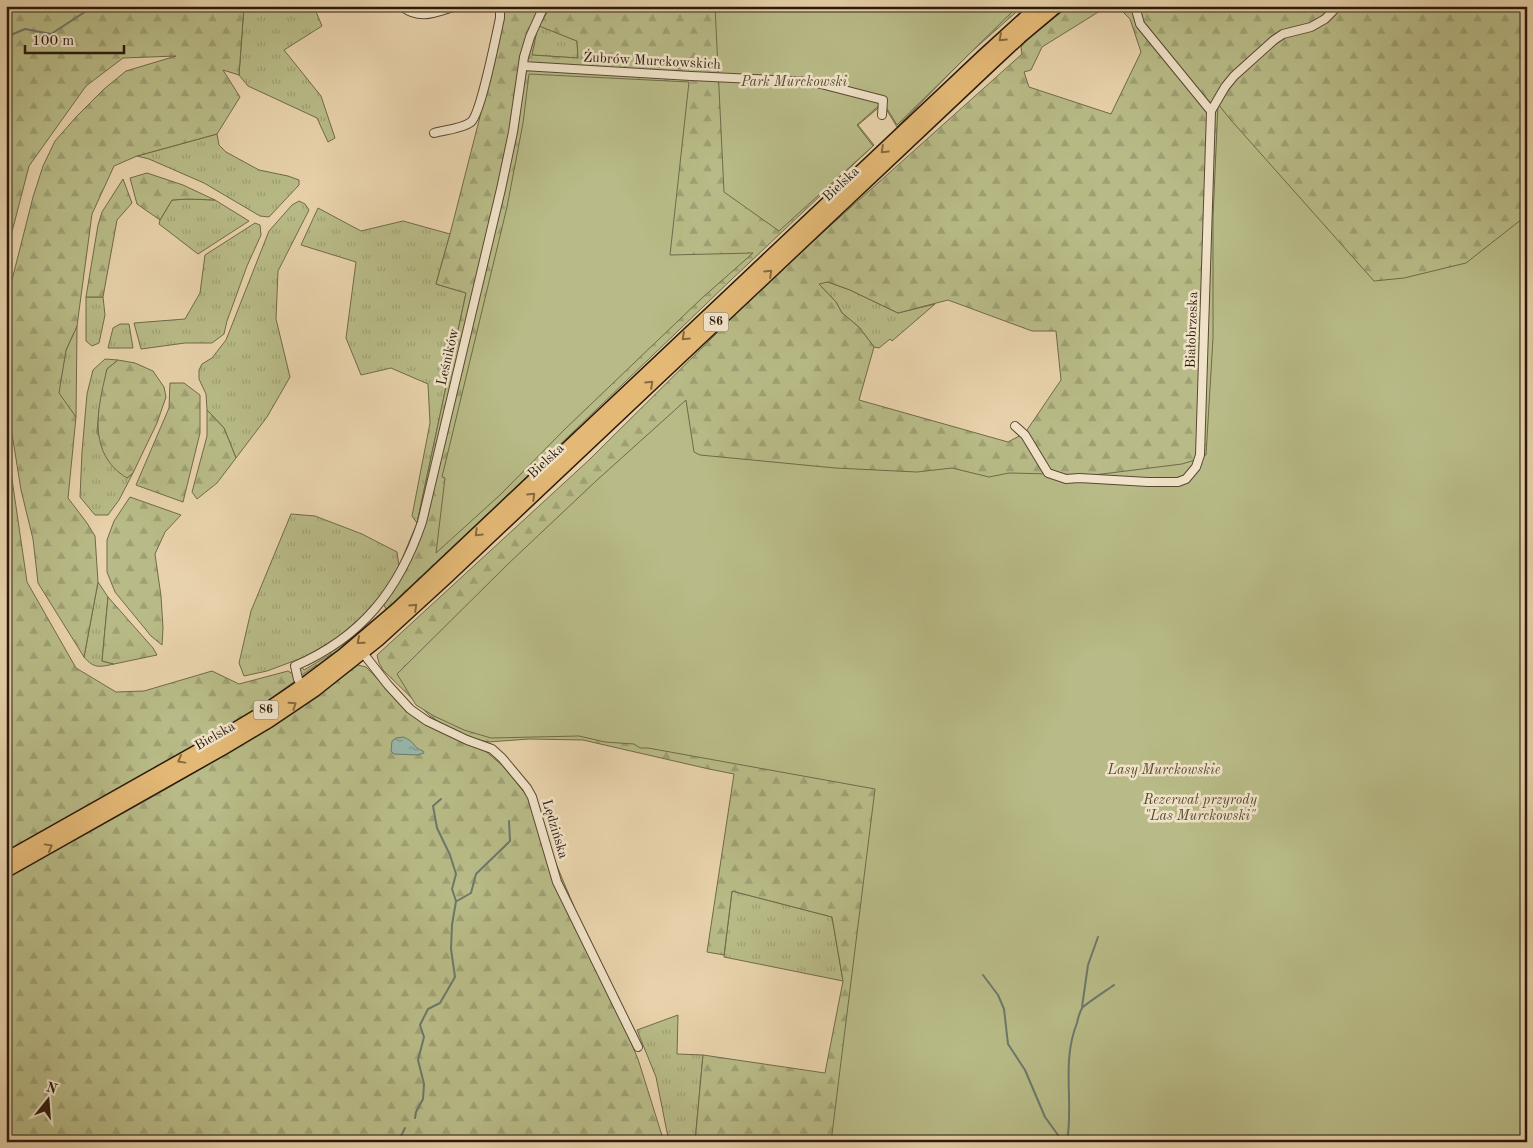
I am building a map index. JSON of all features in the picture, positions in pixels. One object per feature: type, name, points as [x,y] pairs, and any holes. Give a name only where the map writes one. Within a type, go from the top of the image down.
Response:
[{"type":"main road","name":"Bielska","points":[[6,859],[262,713],[344,655],[397,609],[1038,6]]},
{"type":"main road","name":"Bielska","points":[[6,871],[222,750],[315,690],[363,653],[1020,36],[1057,6]]},
{"type":"street","points":[[403,6],[412,12],[420,14],[453,6]]},
{"type":"street","points":[[434,133],[461,126],[471,122],[474,117],[482,96],[500,18],[500,6]]},
{"type":"street","name":"Leśników","points":[[302,686],[295,666],[320,654],[340,640],[377,608],[402,571],[416,539],[422,522],[501,189],[513,132],[524,57],[530,37],[544,6]]},
{"type":"street","points":[[1135,6],[1140,24],[1211,111],[1225,86],[1274,40],[1283,34],[1311,27],[1325,19],[1338,6]]},
{"type":"street","name":"Żubrów Murckowskich","points":[[523,66],[813,82],[883,100],[882,115]]},
{"type":"street","name":"Białobrzeska","points":[[1015,426],[1025,435],[1048,473],[1066,479],[1178,482],[1186,479],[1196,467],[1200,455],[1211,111]]},
{"type":"street","name":"Lędzińska","points":[[363,653],[410,709],[443,729],[492,749],[527,788],[532,798],[557,882],[638,1047]]},
{"type":"green space","points":[[6,6],[244,6],[239,75],[223,70],[240,97],[217,134],[137,156],[114,166],[92,214],[77,326],[66,350],[59,393],[76,417],[68,498],[95,536],[98,582],[84,657],[38,583],[33,539],[21,490],[9,415],[6,385],[6,289],[12,280],[33,197],[43,166],[55,141],[104,89],[126,71],[176,56],[123,58],[86,86],[29,166],[6,255]]},
{"type":"green space","points":[[244,6],[315,6],[322,26],[284,50],[321,96],[335,138],[328,142],[317,118],[248,86],[239,75]]},
{"type":"green space","points":[[503,6],[542,6],[532,55],[578,58],[577,41],[539,26],[551,6],[1023,6],[971,52],[897,127],[883,104],[858,125],[874,145],[387,611],[381,599],[399,566],[417,523],[466,293],[436,284],[496,54]]},
{"type":"green space","name":"Park Murckowski","points":[[715,6],[1018,6],[897,125],[883,102],[857,125],[873,146],[779,231],[724,192]]},
{"type":"green space","name":"Rezerwat przyrody \"Las Murckowski\"","points":[[1069,6],[1108,6],[1042,47],[1031,70],[1024,72],[1029,87],[1111,114],[1141,52],[1130,19],[1120,9],[1123,6],[1527,6],[1527,1142],[695,1142],[703,1055],[825,1073],[843,981],[832,917],[732,891],[724,955],[707,952],[734,774],[583,740],[529,739],[488,742],[470,738],[430,716],[383,670],[379,663],[377,655],[589,460],[723,327],[735,311],[1022,54],[1021,47],[1029,38]],"holes":[[[828,282],[850,290],[898,313],[948,300],[1032,331],[1056,331],[1061,380],[1025,433],[1008,442],[859,400],[874,347],[859,327],[842,313],[836,302],[819,284]]]},
{"type":"green space","points":[[538,25],[577,41],[578,58],[531,55]]},
{"type":"green space","points":[[529,74],[689,82],[670,255],[753,253],[702,298],[565,429],[501,494],[436,553],[445,478],[442,477],[507,207],[523,123]]},
{"type":"green space","name":"Rezerwat przyrody \"Las Murckowski\"","points":[[1218,104],[1374,281],[1404,278],[1466,263],[1522,219],[1527,208],[1527,1142],[831,1142],[875,789],[640,748],[634,744],[605,742],[579,736],[491,738],[464,730],[416,705],[397,674],[508,564],[686,400],[694,452],[700,455],[835,468],[917,472],[952,468],[989,477],[1009,473],[1094,475],[1182,464],[1206,455],[1213,338],[1213,218]]},
{"type":"green space","points":[[217,134],[219,145],[226,152],[259,170],[299,180],[299,185],[269,217],[260,216],[204,183],[149,159],[137,156]]},
{"type":"green space","points":[[147,173],[183,185],[215,200],[172,200],[160,220],[137,204],[130,178]]},
{"type":"green space","points":[[123,179],[132,203],[117,220],[103,297],[86,297],[98,225],[102,212]]},
{"type":"green space","points":[[172,200],[215,200],[249,221],[198,254],[159,224]]},
{"type":"green space","points":[[299,201],[305,204],[309,210],[278,271],[276,319],[290,377],[267,417],[236,458],[224,428],[207,410],[206,394],[199,379],[199,370],[202,364],[212,358],[226,340],[269,231],[292,205]]},
{"type":"green space","points":[[318,208],[361,231],[403,221],[450,234],[436,284],[466,293],[417,523],[412,516],[430,423],[428,384],[391,368],[361,375],[346,338],[356,262],[301,245]]},
{"type":"green space","points":[[255,223],[260,225],[261,235],[247,266],[224,334],[212,343],[185,343],[141,349],[134,323],[185,319],[200,293],[205,255]]},
{"type":"green space","points":[[828,282],[850,290],[898,313],[935,304],[892,341],[890,339],[879,348],[874,347],[859,327],[842,313],[836,302],[818,283]]},
{"type":"green space","points":[[86,297],[103,297],[105,315],[99,343],[92,346],[86,341]]},
{"type":"green space","points":[[120,324],[129,324],[133,348],[108,348],[113,328]]},
{"type":"green space","points":[[77,326],[76,417],[58,394],[66,350]]},
{"type":"green space","points":[[105,359],[118,360],[107,369],[99,410],[97,433],[127,478],[133,473],[119,500],[108,515],[95,515],[80,497],[82,452],[87,394],[93,370]]},
{"type":"green space","points":[[118,360],[135,363],[153,371],[164,387],[166,397],[157,423],[133,473],[127,478],[114,468],[105,456],[100,443],[98,428],[107,369]]},
{"type":"green space","points":[[170,383],[184,383],[200,395],[200,433],[183,502],[136,485],[169,408]]},
{"type":"green space","points":[[207,410],[224,428],[236,458],[217,483],[197,499],[192,492],[207,436]]},
{"type":"green space","points":[[6,438],[27,582],[76,668],[116,692],[144,691],[212,671],[239,684],[288,671],[293,674],[295,681],[258,708],[219,732],[6,852]]},
{"type":"green space","points":[[130,497],[181,515],[165,532],[155,554],[161,596],[162,645],[151,636],[115,592],[107,572],[107,540],[114,521]]},
{"type":"green space","points":[[291,514],[315,516],[362,534],[397,552],[399,566],[381,599],[340,636],[307,656],[267,671],[244,676],[239,663],[251,611]]},
{"type":"green space","points":[[98,582],[108,597],[102,661],[114,664],[101,666],[91,664],[84,657]]},
{"type":"green space","points":[[108,597],[157,655],[114,664],[102,661]]},
{"type":"green space","points":[[364,629],[318,666],[316,665],[302,675],[299,672],[301,666],[304,670],[331,654],[330,650],[341,644],[343,645]]},
{"type":"green space","points":[[358,665],[366,667],[413,716],[484,750],[503,766],[528,797],[638,1059],[664,1142],[6,1142],[6,878],[186,778],[274,724]]},
{"type":"green space","points":[[732,891],[832,917],[843,981],[724,957]]},
{"type":"green space","points":[[678,1015],[677,1054],[703,1055],[695,1142],[669,1142],[656,1077],[637,1030]]},
{"type":"water","points":[[403,737],[410,740],[424,753],[417,755],[394,754],[391,751],[392,741]]},
{"type":"waterway","points":[[6,37],[25,29],[51,34],[94,6]]},
{"type":"waterway","points":[[415,1118],[423,1099],[424,1084],[418,1060],[424,1037],[420,1025],[428,1009],[440,1003],[455,977],[451,949],[456,901],[452,889],[456,874],[450,855],[437,828],[433,806],[441,799]]},
{"type":"waterway","points":[[457,901],[471,893],[476,874],[510,841],[509,821]]},
{"type":"waterway","points":[[1082,1007],[1088,965],[1098,937]]},
{"type":"waterway","points":[[983,975],[998,995],[1004,1009],[1008,1044],[1025,1070],[1045,1117],[1063,1142]]},
{"type":"waterway","points":[[1067,1142],[1070,1053],[1078,1017],[1082,1008],[1114,985]]},
{"type":"waterway","points":[[398,1142],[405,1128]]},
{"type":"park label","name":"Lasy Murckowskie","points":[[1164,770]]}]
